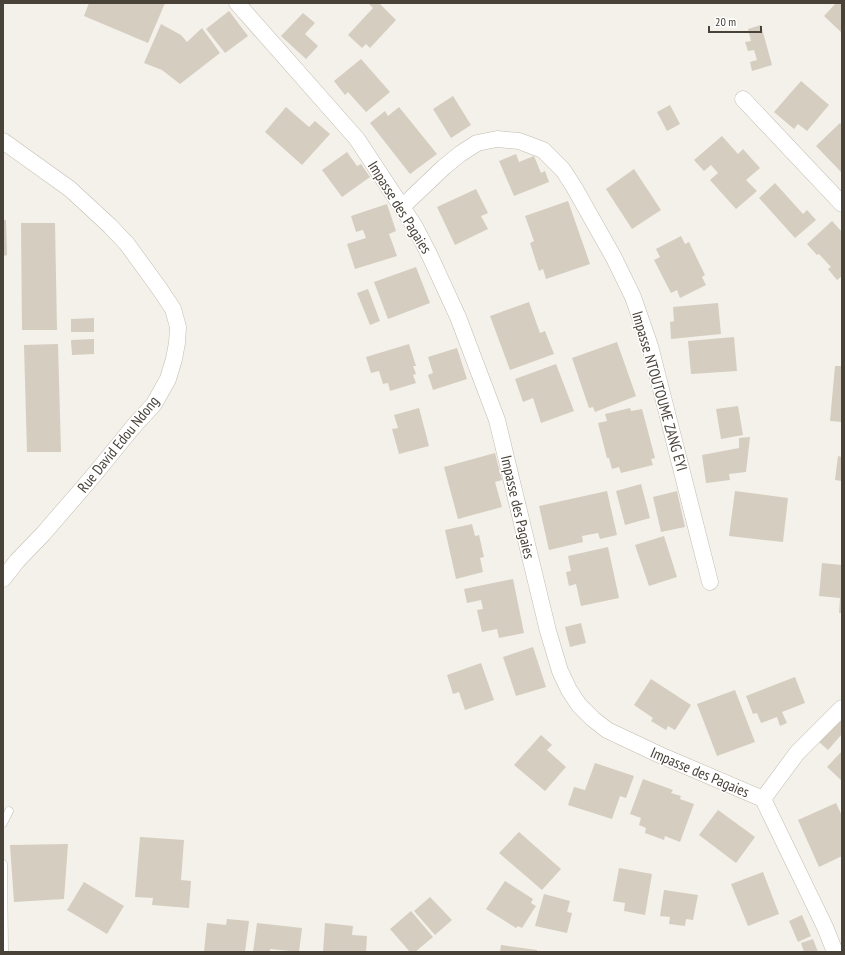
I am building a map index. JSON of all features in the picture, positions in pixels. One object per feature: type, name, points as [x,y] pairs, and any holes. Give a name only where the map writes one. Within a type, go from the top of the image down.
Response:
[{"type":"street","name":"Impasse des Pagaies","points":[[237,3],[357,139],[415,227],[429,254],[458,317],[497,420],[548,631],[560,671],[569,690],[579,705],[607,730],[660,756],[763,799],[825,927],[835,952]]},
{"type":"street","points":[[743,99],[762,121],[842,204]]},
{"type":"street","name":"Impasse NTOUTOUME ZANG EYI","points":[[402,207],[460,154],[477,143],[497,138],[519,140],[543,150],[562,170],[589,213],[614,258],[633,297],[652,354],[710,582]]},
{"type":"street","name":"Rue David Edou Ndong","points":[[3,141],[70,189],[127,244],[173,310],[178,327],[174,359],[168,378],[154,404],[110,453],[94,475],[43,534],[17,561],[3,579]]},
{"type":"street","points":[[763,799],[797,753],[842,708]]},
{"type":"lane","points":[[3,823],[9,811]]},
{"type":"lane","points":[[3,864],[4,952]]},
{"type":"building","points":[[89,3],[165,3],[148,43],[84,16]]},
{"type":"building","points":[[379,3],[396,20],[370,48],[366,44],[362,48],[348,35],[373,8],[369,4]]},
{"type":"building","points":[[836,3],[842,3],[842,33],[824,16]]},
{"type":"building","points":[[229,11],[248,36],[225,53],[206,29]]},
{"type":"building","points":[[303,13],[315,23],[305,34],[318,46],[306,59],[281,36]]},
{"type":"building","points":[[161,24],[181,35],[187,42],[202,28],[220,53],[180,84],[162,70],[144,63]]},
{"type":"building","points":[[761,25],[772,65],[752,71],[750,62],[757,60],[754,50],[748,51],[745,42],[751,41],[748,29]]},
{"type":"building","points":[[361,59],[390,92],[366,112],[348,92],[345,95],[334,81]]},
{"type":"building","points":[[801,81],[829,105],[807,131],[798,124],[794,129],[774,112]]},
{"type":"building","points":[[453,96],[471,125],[451,138],[433,109]]},
{"type":"building","points":[[670,105],[680,124],[667,131],[657,112]]},
{"type":"building","points":[[286,107],[309,127],[315,121],[330,134],[302,165],[265,132]]},
{"type":"building","points":[[399,107],[437,154],[410,174],[370,123],[385,111],[388,116]]},
{"type":"building","points":[[840,123],[842,125],[842,173],[816,146]]},
{"type":"building","points":[[722,136],[738,154],[743,149],[760,168],[746,180],[757,191],[736,209],[710,180],[718,173],[711,165],[704,171],[694,160]]},
{"type":"building","points":[[347,152],[357,166],[361,164],[370,177],[342,197],[322,170]]},
{"type":"building","points":[[516,154],[519,162],[534,156],[541,173],[545,171],[549,182],[514,196],[499,161]]},
{"type":"building","points":[[634,169],[661,210],[632,229],[606,189]]},
{"type":"building","points":[[775,183],[803,214],[807,210],[816,220],[795,238],[759,198]]},
{"type":"building","points":[[476,189],[488,213],[481,216],[488,229],[455,245],[437,207]]},
{"type":"building","points":[[568,201],[590,264],[546,279],[543,269],[539,271],[530,243],[534,241],[525,216]]},
{"type":"building","points":[[387,204],[396,231],[389,234],[397,256],[355,269],[347,244],[366,238],[363,230],[356,232],[351,216]]},
{"type":"building","points":[[3,220],[6,220],[7,255],[3,256]]},
{"type":"building","points":[[832,221],[842,232],[842,276],[837,280],[828,269],[831,267],[807,244]]},
{"type":"building","points":[[21,223],[55,223],[57,330],[22,330]]},
{"type":"building","points":[[681,236],[685,244],[689,242],[705,275],[702,277],[706,285],[680,298],[677,290],[671,293],[654,260],[660,257],[656,249]]},
{"type":"building","points":[[416,267],[430,303],[388,319],[374,282]]},
{"type":"building","points":[[368,289],[380,321],[370,325],[357,293]]},
{"type":"building","points":[[529,302],[540,333],[545,331],[554,354],[510,370],[490,316]]},
{"type":"building","points":[[718,303],[721,334],[671,339],[670,322],[674,321],[673,307]]},
{"type":"building","points":[[94,318],[94,332],[71,332],[71,319]]},
{"type":"building","points":[[734,337],[737,371],[691,374],[688,341]]},
{"type":"building","points":[[94,339],[94,354],[72,355],[71,340]]},
{"type":"building","points":[[617,342],[636,396],[595,412],[593,407],[589,408],[572,358]]},
{"type":"building","points":[[58,344],[61,452],[27,452],[24,345]]},
{"type":"building","points":[[409,344],[416,366],[413,366],[416,374],[413,375],[416,383],[390,391],[388,383],[383,384],[379,371],[371,373],[366,357]]},
{"type":"building","points":[[457,348],[467,379],[433,390],[428,375],[433,373],[428,357]]},
{"type":"building","points":[[556,364],[574,411],[541,423],[533,398],[523,402],[515,379]]},
{"type":"building","points":[[835,366],[842,366],[842,422],[830,421]]},
{"type":"building","points":[[738,406],[743,435],[721,439],[716,409]]},
{"type":"building","points":[[419,408],[429,446],[399,454],[392,429],[398,428],[394,415]]},
{"type":"building","points":[[630,408],[631,411],[642,409],[655,458],[651,459],[653,465],[621,473],[619,467],[612,469],[609,458],[607,458],[598,423],[607,421],[605,414]]},
{"type":"building","points":[[750,437],[746,472],[729,474],[730,480],[706,483],[702,455],[739,448],[739,438]]},
{"type":"building","points":[[495,453],[502,480],[495,482],[502,507],[458,519],[444,467]]},
{"type":"building","points":[[838,456],[842,457],[842,481],[835,480]]},
{"type":"building","points":[[641,484],[650,518],[625,525],[616,491]]},
{"type":"building","points":[[607,491],[617,535],[600,539],[598,533],[582,536],[583,542],[549,550],[539,506]]},
{"type":"building","points":[[677,491],[685,527],[661,532],[653,497]]},
{"type":"building","points":[[735,491],[788,498],[783,542],[729,536]]},
{"type":"building","points":[[472,524],[475,536],[479,535],[484,557],[480,558],[483,572],[456,579],[445,530]]},
{"type":"building","points":[[664,536],[677,577],[649,586],[635,545]]},
{"type":"building","points":[[608,547],[619,598],[581,606],[576,584],[569,586],[566,572],[571,571],[568,556]]},
{"type":"building","points":[[822,563],[842,565],[842,613],[839,613],[840,598],[819,596]]},
{"type":"building","points":[[513,579],[524,633],[499,638],[497,629],[482,632],[477,610],[483,609],[481,600],[467,603],[464,589]]},
{"type":"building","points":[[581,623],[586,643],[570,647],[565,627]]},
{"type":"building","points":[[533,647],[546,687],[516,696],[503,657]]},
{"type":"building","points":[[481,663],[494,700],[465,710],[459,692],[453,694],[447,675]]},
{"type":"building","points":[[795,677],[805,703],[782,712],[787,723],[780,726],[777,717],[761,723],[757,713],[753,714],[746,696]]},
{"type":"building","points":[[651,679],[691,705],[675,730],[668,726],[666,730],[651,721],[653,718],[634,705]]},
{"type":"building","points":[[735,690],[755,742],[717,756],[697,704]]},
{"type":"building","points":[[839,720],[842,723],[842,734],[828,750],[819,742]]},
{"type":"building","points":[[541,735],[552,745],[547,750],[566,767],[545,791],[514,765]]},
{"type":"building","points":[[842,751],[842,781],[827,767]]},
{"type":"building","points":[[595,763],[634,776],[626,798],[620,796],[612,819],[568,805],[574,787],[585,790]]},
{"type":"building","points":[[643,779],[673,790],[671,793],[681,796],[680,799],[694,804],[680,842],[665,836],[664,840],[645,833],[646,828],[639,825],[641,818],[630,814]]},
{"type":"building","points":[[836,803],[842,816],[842,856],[819,867],[798,820]]},
{"type":"building","points":[[718,810],[755,837],[736,863],[699,835]]},
{"type":"building","points":[[519,832],[561,869],[542,890],[499,853]]},
{"type":"building","points":[[140,837],[184,840],[181,880],[191,881],[189,908],[152,905],[153,898],[135,897]]},
{"type":"building","points":[[68,844],[64,899],[14,902],[10,845]]},
{"type":"building","points":[[619,868],[652,874],[645,915],[624,911],[625,903],[613,901]]},
{"type":"building","points":[[763,872],[779,914],[748,926],[731,884]]},
{"type":"building","points":[[505,881],[533,899],[531,903],[536,906],[522,928],[518,926],[516,928],[486,909]]},
{"type":"building","points":[[84,882],[124,906],[107,934],[67,910]]},
{"type":"building","points":[[664,890],[698,895],[693,920],[686,919],[685,926],[669,924],[670,917],[660,916]]},
{"type":"building","points":[[544,894],[570,901],[567,912],[572,913],[567,933],[535,926]]},
{"type":"building","points":[[430,897],[452,920],[435,935],[414,911]]},
{"type":"building","points":[[411,911],[433,937],[415,952],[410,952],[390,929]]},
{"type":"building","points":[[802,915],[811,936],[798,942],[789,921]]},
{"type":"building","points":[[227,919],[249,921],[245,952],[204,952],[207,923],[226,925]]},
{"type":"building","points":[[257,923],[302,928],[299,952],[270,949],[270,952],[253,952]]},
{"type":"building","points":[[325,923],[353,926],[352,935],[367,936],[366,952],[323,952]]},
{"type":"building","points":[[813,939],[818,952],[804,952],[801,943]]},
{"type":"building","points":[[501,945],[537,950],[537,952],[500,952]]}]
